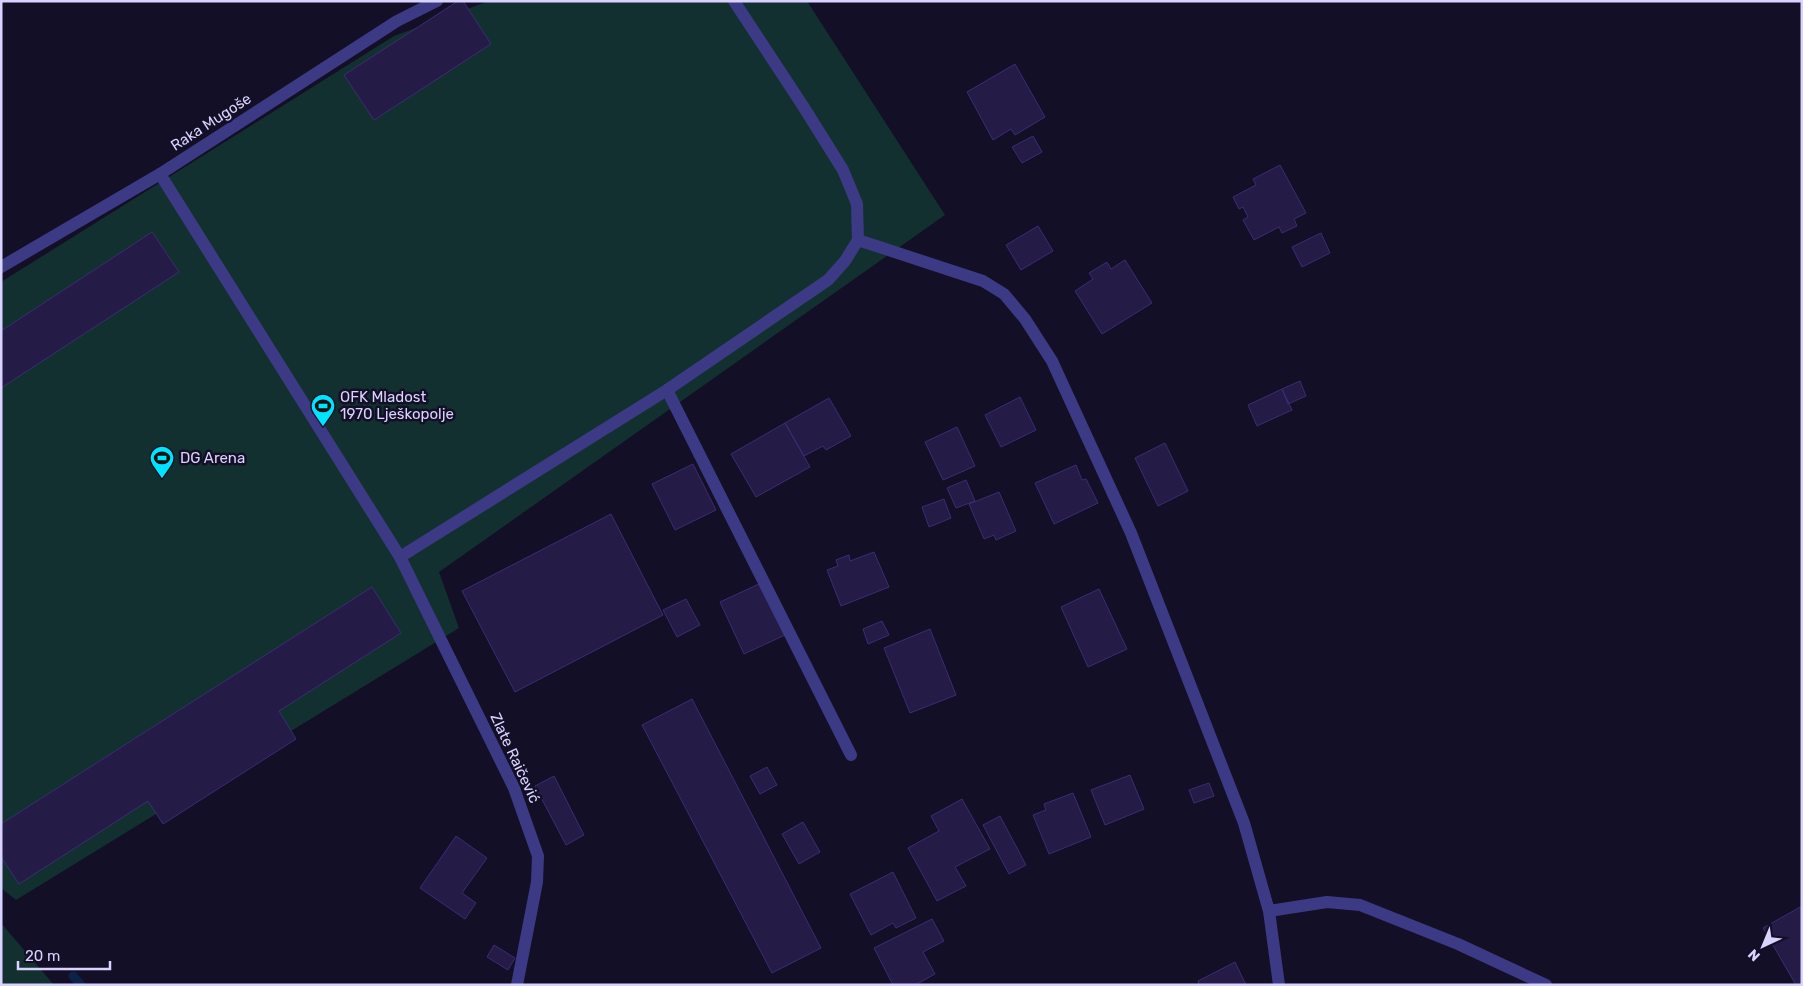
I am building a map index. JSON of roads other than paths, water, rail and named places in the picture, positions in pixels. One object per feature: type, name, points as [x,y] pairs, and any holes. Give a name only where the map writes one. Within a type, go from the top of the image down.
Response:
[{"type":"street","name":"Raka Mugoše","points":[[1,267],[160,174],[397,21],[437,1]]},
{"type":"street","points":[[400,557],[668,390],[828,280],[845,261],[858,240],[857,204],[843,170],[734,1]]},
{"type":"street","name":"Zlate Raičević","points":[[160,174],[400,557],[514,788],[538,856],[538,882],[517,985]]},
{"type":"street","points":[[858,240],[983,281],[990,285],[1004,294],[1025,319],[1052,361],[1131,533],[1244,823],[1268,911],[1279,985]]},
{"type":"street","points":[[668,390],[850,755]]},
{"type":"street","points":[[1268,911],[1327,902],[1360,905],[1458,944],[1546,985]]},
{"type":"waterway","points":[[73,976],[81,985]]},
{"type":"place","name":"OFK Mladost 1970 Lješkopolje","points":[[323,427]]},
{"type":"place","name":"DG Arena","points":[[162,479]]}]
